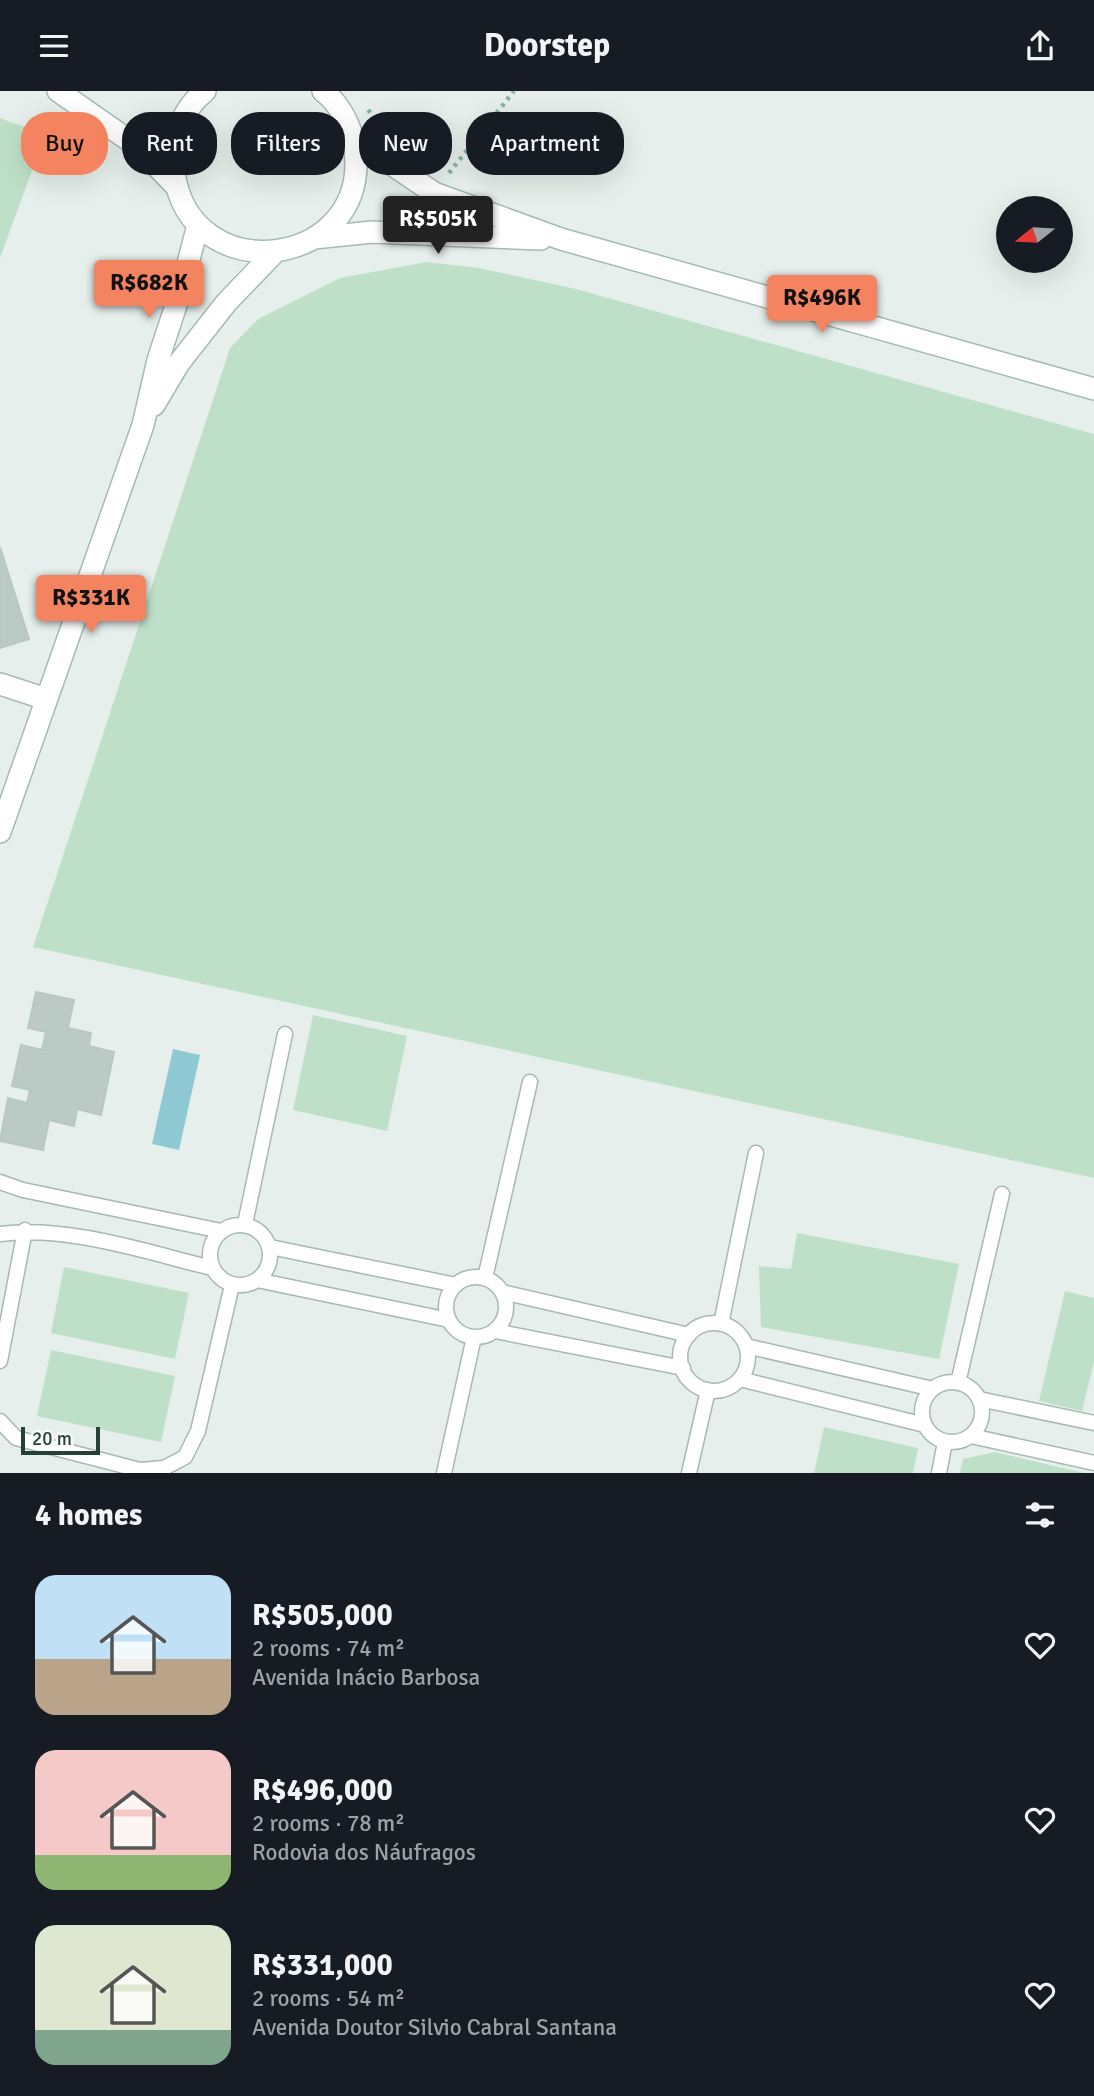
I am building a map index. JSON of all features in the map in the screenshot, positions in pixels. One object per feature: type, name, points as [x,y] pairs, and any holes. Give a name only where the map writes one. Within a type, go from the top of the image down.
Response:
[{"type":"main road","points":[[58,91],[137,146],[176,185]]},
{"type":"main road","points":[[205,91],[184,115],[175,138],[173,161],[176,185],[184,207],[198,225],[214,238],[254,253],[295,248],[314,238],[332,224],[345,205],[355,172],[353,138],[344,115],[323,91]]},
{"type":"main road","points":[[353,138],[434,193],[561,239],[1094,390]]},
{"type":"main road","points":[[0,832],[143,425],[158,360],[184,280],[198,225]]},
{"type":"main road","points":[[314,238],[372,232],[561,239]]},
{"type":"main road","points":[[143,425],[179,363],[194,343],[226,303],[275,252]]},
{"type":"main road","points":[[0,684],[46,699]]},
{"type":"lane","points":[[245,1224],[285,1034]]},
{"type":"lane","points":[[485,1278],[530,1082]]},
{"type":"lane","points":[[721,1324],[756,1153]]},
{"type":"lane","points":[[0,1182],[23,1190],[220,1231]]},
{"type":"lane","points":[[958,1383],[1002,1194]]},
{"type":"lane","points":[[245,1224],[261,1233],[270,1247],[269,1265],[257,1280],[241,1286],[232,1285],[223,1281],[212,1268],[210,1248],[220,1231],[229,1226],[245,1224]]},
{"type":"lane","points":[[0,1234],[25,1230],[70,1235],[212,1268]]},
{"type":"lane","points":[[0,1361],[25,1230]]},
{"type":"lane","points":[[270,1247],[456,1285]]},
{"type":"lane","points":[[257,1280],[449,1320],[460,1332],[474,1337],[487,1336],[501,1325],[506,1308],[502,1292],[496,1284],[485,1278],[470,1277],[450,1292],[447,1301],[449,1320]]},
{"type":"lane","points":[[0,1421],[16,1438],[140,1470],[164,1468],[185,1457],[198,1431],[232,1285]]},
{"type":"lane","points":[[502,1292],[689,1335]]},
{"type":"lane","points":[[721,1324],[732,1328],[740,1336],[746,1346],[748,1363],[740,1379],[731,1387],[720,1391],[708,1390],[692,1383],[683,1368],[683,1345],[689,1335],[698,1328],[721,1324]]},
{"type":"lane","points":[[495,1331],[683,1368]]},
{"type":"lane","points":[[444,1473],[474,1337]]},
{"type":"lane","points":[[746,1346],[933,1389]]},
{"type":"lane","points":[[740,1379],[925,1425]]},
{"type":"lane","points":[[949,1382],[958,1383],[974,1391],[979,1399],[981,1419],[971,1436],[945,1442],[936,1438],[925,1425],[922,1405],[933,1389],[949,1382]]},
{"type":"lane","points":[[689,1473],[708,1390]]},
{"type":"lane","points":[[979,1399],[1094,1423]]},
{"type":"lane","points":[[971,1436],[1094,1463]]},
{"type":"lane","points":[[939,1473],[945,1442]]},
{"type":"path","points":[[442,182],[514,91]]},
{"type":"path","points":[[362,102],[370,112]]},
{"type":"green space","points":[[0,118],[21,126],[21,175],[30,175],[0,258]]},
{"type":"green space","points":[[427,262],[479,268],[576,289],[1094,434],[1094,1178],[33,947],[230,348],[258,319],[340,278]]},
{"type":"green space","points":[[313,1015],[407,1036],[387,1131],[293,1110]]},
{"type":"green space","points":[[797,1233],[959,1264],[939,1359],[761,1327],[759,1266],[791,1269]]},
{"type":"green space","points":[[64,1267],[189,1293],[175,1359],[51,1333]]},
{"type":"green space","points":[[1065,1291],[1094,1298],[1094,1362],[1082,1411],[1039,1401]]},
{"type":"green space","points":[[51,1350],[175,1376],[161,1442],[37,1416]]},
{"type":"green space","points":[[824,1427],[918,1448],[913,1473],[814,1473]]},
{"type":"green space","points":[[995,1452],[1084,1473],[960,1473],[963,1459]]},
{"type":"water","points":[[173,1049],[200,1055],[179,1150],[152,1144]]},
{"type":"building","points":[[0,547],[29,639],[0,648]]},
{"type":"building","points":[[36,992],[74,1000],[68,1028],[91,1033],[89,1046],[114,1052],[101,1115],[77,1109],[74,1126],[49,1120],[43,1150],[0,1141],[8,1098],[27,1103],[30,1090],[12,1086],[21,1045],[42,1050],[46,1032],[28,1028]]}]
